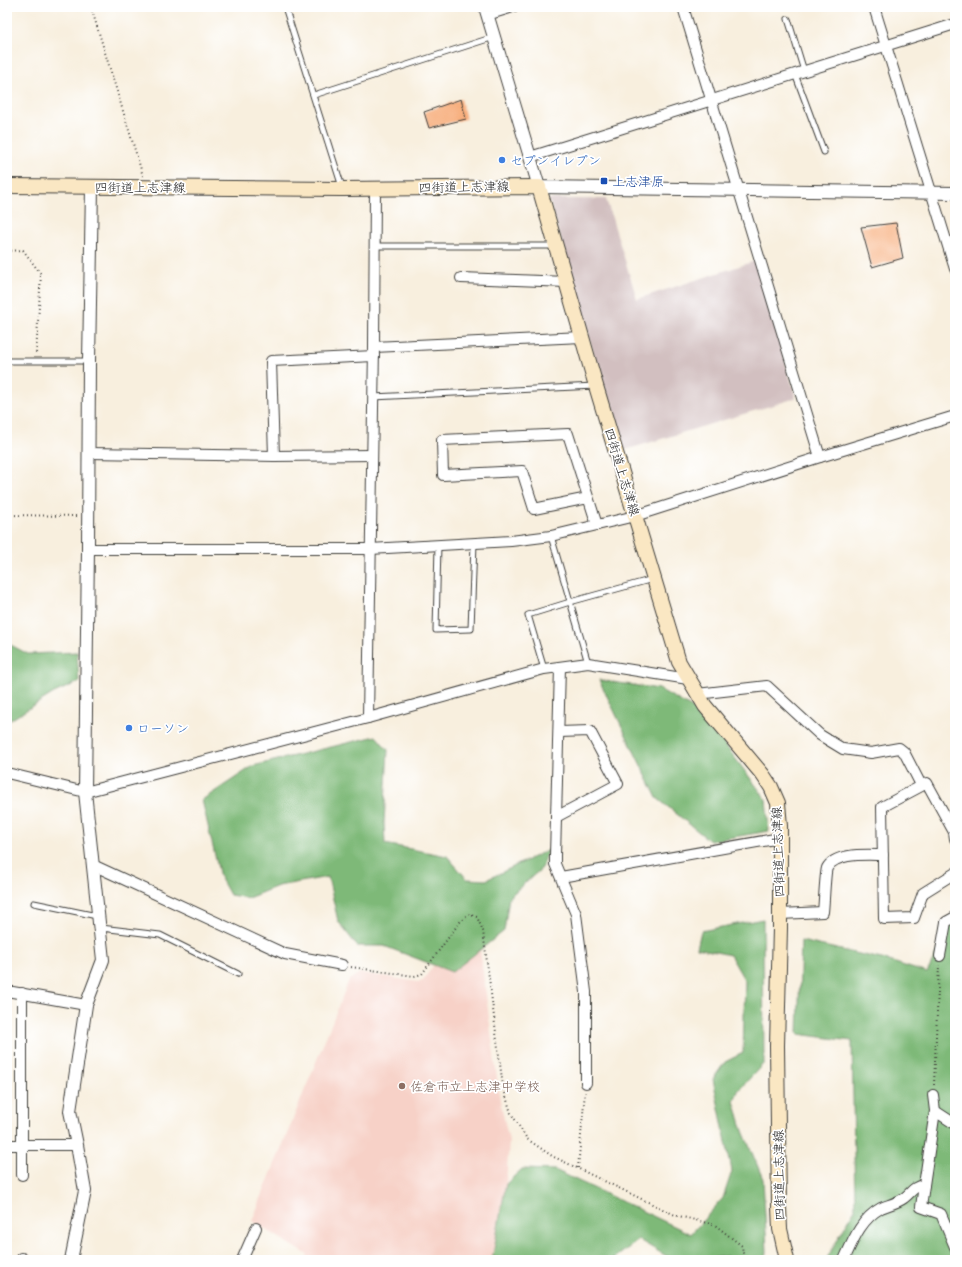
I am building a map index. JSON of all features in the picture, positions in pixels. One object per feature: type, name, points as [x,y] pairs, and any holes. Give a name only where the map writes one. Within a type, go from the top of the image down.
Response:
[{"type":"main road","name":"四街道上志津線","points":[[7,186],[342,189],[539,187],[596,386],[679,662],[705,706],[763,775],[771,787],[778,803],[780,838],[777,1046],[779,1207],[780,1229],[787,1260]]},
{"type":"street","points":[[513,7],[486,11],[539,187],[955,193]]},
{"type":"street","points":[[683,7],[820,457]]},
{"type":"street","points":[[874,7],[955,269]]},
{"type":"street","points":[[530,157],[955,24]]},
{"type":"street","points":[[71,1260],[85,1191],[70,1111],[86,1005],[103,960],[85,792],[92,187]]},
{"type":"street","points":[[368,718],[375,188]]},
{"type":"street","points":[[461,278],[567,282]]},
{"type":"street","points":[[274,456],[270,361],[582,337]]},
{"type":"street","points":[[88,549],[370,549],[511,541],[551,536],[635,516],[955,416]]},
{"type":"street","points":[[588,498],[534,509],[522,471],[443,474],[442,440],[568,434],[597,525]]},
{"type":"street","points":[[89,453],[274,456],[372,455]]},
{"type":"street","points":[[7,773],[85,792],[368,718],[544,669],[588,663],[688,679]]},
{"type":"street","points":[[560,667],[555,856],[556,864],[576,914],[586,992],[586,1083]]},
{"type":"street","points":[[697,694],[767,686],[820,735],[843,749],[871,753],[899,748],[904,752],[922,785]]},
{"type":"street","points":[[556,817],[618,784],[590,731],[559,732]]},
{"type":"street","points":[[955,839],[954,832],[927,782],[882,807],[884,919],[914,918],[923,893],[955,873]]},
{"type":"street","points":[[561,877],[780,838]]},
{"type":"street","points":[[780,914],[823,912],[827,868],[835,860],[846,856],[882,855]]},
{"type":"street","points":[[93,865],[285,954],[342,965]]},
{"type":"street","points":[[940,956],[946,922],[955,917]]},
{"type":"street","points":[[7,991],[86,1005]]},
{"type":"street","points":[[22,993],[22,1176]]},
{"type":"street","points":[[933,1095],[935,1111],[922,1207],[941,1214],[955,1247]]},
{"type":"street","points":[[935,1111],[955,1124]]},
{"type":"street","points":[[7,1145],[77,1145]]},
{"type":"street","points":[[844,1260],[859,1230],[868,1218],[881,1208],[903,1199],[916,1187],[924,1185]]},
{"type":"street","points":[[242,1260],[256,1228]]},
{"type":"lane","points":[[285,7],[314,95],[342,189]]},
{"type":"lane","points":[[788,19],[800,73],[824,152]]},
{"type":"lane","points":[[314,95],[494,37]]},
{"type":"lane","points":[[374,246],[556,246]]},
{"type":"lane","points":[[7,361],[89,361]]},
{"type":"lane","points":[[373,398],[596,386]]},
{"type":"lane","points":[[551,536],[588,663]]},
{"type":"lane","points":[[438,545],[436,630],[471,629],[474,543]]},
{"type":"lane","points":[[544,669],[528,615],[654,579]]},
{"type":"lane","points":[[34,903],[99,922],[160,935],[238,974]]},
{"type":"path","points":[[91,7],[146,187]]},
{"type":"path","points":[[7,251],[24,250],[41,274],[35,361]]},
{"type":"path","points":[[7,515],[88,516]]},
{"type":"path","points":[[342,965],[414,976],[422,974],[468,914],[477,917],[483,931],[503,1087],[511,1113],[527,1138],[552,1156],[675,1215],[715,1225],[742,1246],[744,1260]]},
{"type":"path","points":[[933,1095],[940,956]]},
{"type":"path","points":[[578,1168],[586,1083]]},
{"type":"shaded area","points":[[549,199],[606,199],[637,299],[755,261],[796,398],[622,451]]},
{"type":"shaded area","name":"佐倉市立上志津中学校","points":[[461,928],[478,935],[500,1100],[509,1141],[506,1184],[492,1260],[306,1260],[308,1255],[252,1221],[349,980],[360,973],[418,982],[423,980]]},
{"type":"green space","points":[[7,643],[28,654],[77,652],[79,682],[54,693],[7,722]]},
{"type":"green space","points":[[599,680],[659,689],[701,713],[766,799],[769,831],[710,841],[657,798]]},
{"type":"green space","points":[[376,736],[388,750],[384,823],[385,844],[447,856],[467,879],[486,880],[548,850],[542,868],[509,897],[504,931],[452,972],[384,946],[357,946],[338,921],[328,877],[278,886],[248,898],[230,895],[220,877],[202,800],[253,766]]},
{"type":"green space","points":[[763,919],[764,1063],[738,1091],[734,1101],[743,1131],[763,1179],[767,1251],[766,1260],[727,1260],[727,1256],[697,1260],[673,1260],[639,1240],[612,1260],[492,1260],[506,1184],[522,1169],[555,1170],[691,1234],[723,1198],[732,1171],[713,1079],[725,1062],[743,1053],[745,981],[730,955],[697,948],[701,931]]},
{"type":"green space","points":[[955,922],[955,1260],[826,1260],[855,1209],[852,1041],[798,1034],[801,941],[886,960],[927,973],[951,923]]},
{"type":"building","points":[[461,99],[466,119],[429,128],[424,112]]},
{"type":"building","points":[[896,223],[903,258],[872,267],[861,227]]},
{"type":"place","name":"セブンイレブン","points":[[502,160]]},
{"type":"place","name":"上志津原","points":[[604,181]]},
{"type":"place","name":"ローソン","points":[[129,728]]},
{"type":"place","name":"佐倉市立上志津中学校","points":[[402,1086]]}]
